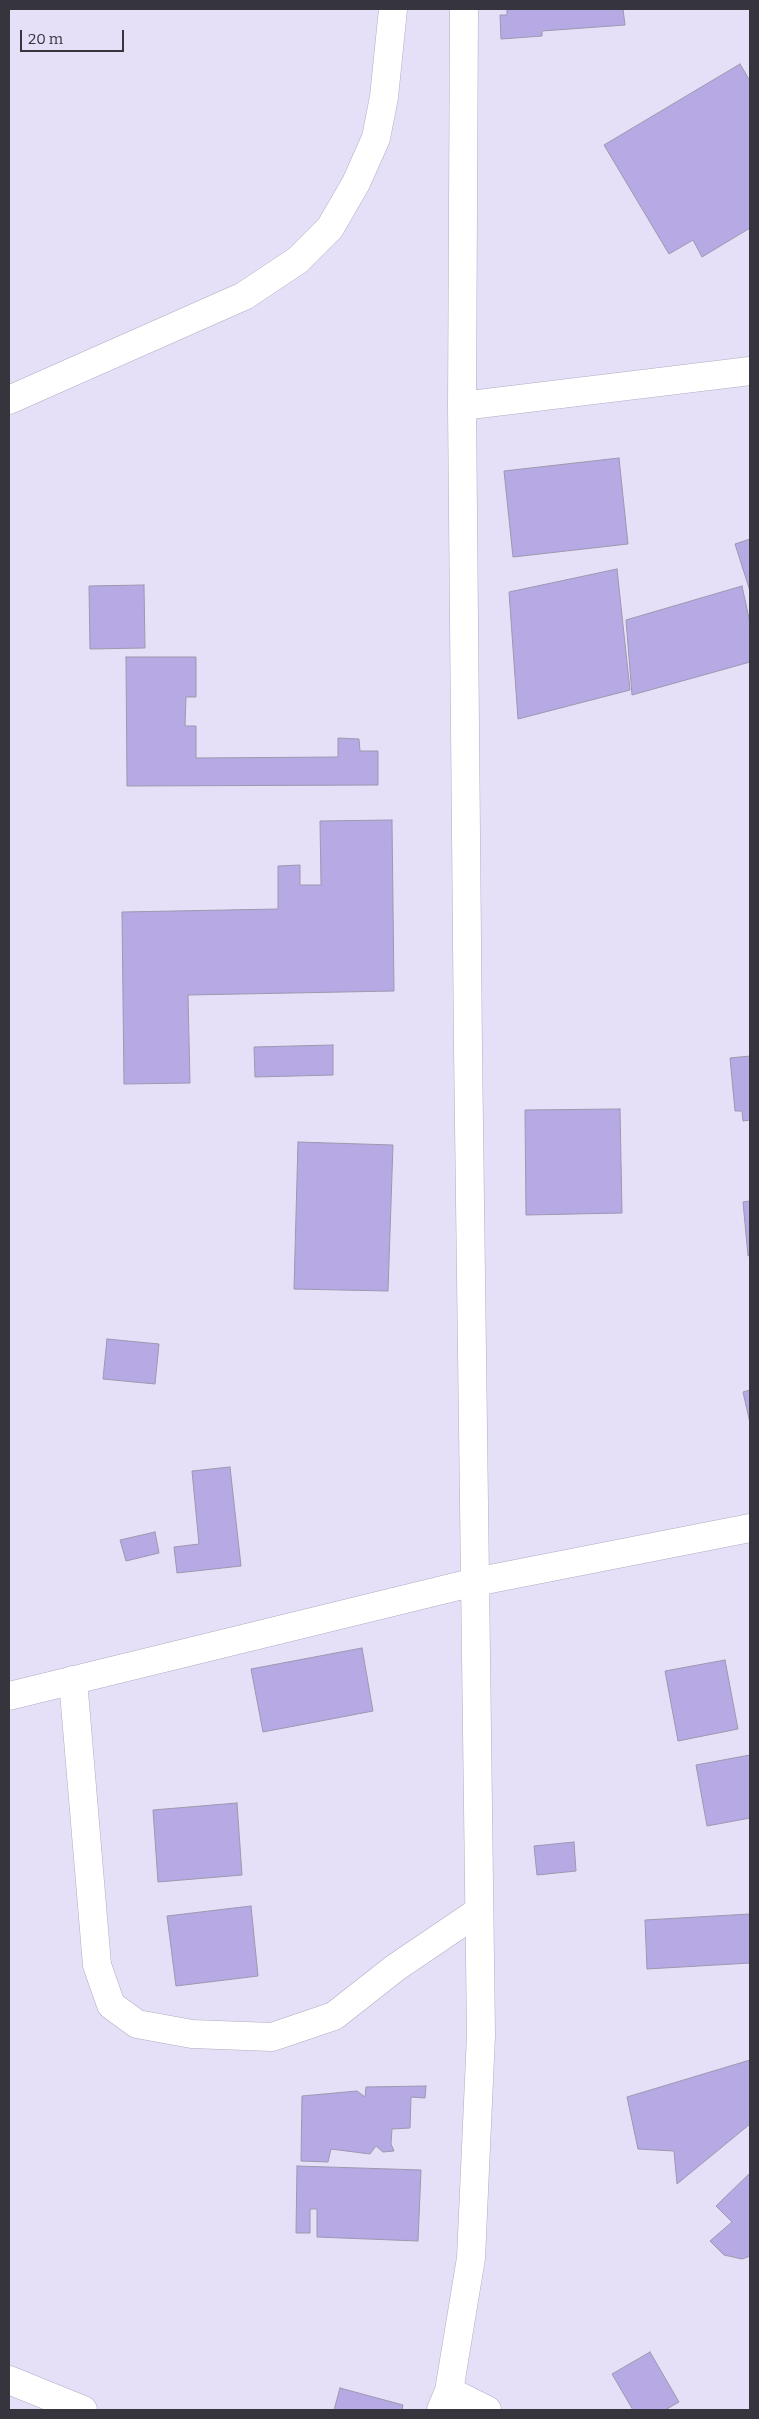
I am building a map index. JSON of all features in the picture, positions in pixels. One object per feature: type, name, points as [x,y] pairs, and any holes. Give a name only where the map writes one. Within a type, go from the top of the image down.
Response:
[{"type":"street","points":[[9,400],[244,296],[298,260],[330,228],[356,183],[376,138],[384,97],[393,9]]},
{"type":"street","points":[[464,9],[462,406],[481,2035],[471,2258],[445,2400],[487,2410]]},
{"type":"street","points":[[462,406],[750,371]]},
{"type":"street","points":[[9,1696],[475,1582],[750,1528]]},
{"type":"street","points":[[73,1680],[97,1965],[111,2005],[137,2024],[192,2034],[272,2037],[334,2016],[395,1968],[479,1911]]},
{"type":"street","points":[[9,2380],[83,2410]]},
{"type":"building","points":[[507,9],[623,9],[625,25],[542,31],[542,36],[501,39],[500,15],[507,15]]},
{"type":"building","points":[[740,64],[750,81],[750,228],[702,257],[693,240],[669,254],[604,145]]},
{"type":"building","points":[[619,458],[628,544],[513,557],[504,471]]},
{"type":"building","points":[[750,539],[750,591],[735,544]]},
{"type":"building","points":[[617,569],[630,690],[518,719],[509,592]]},
{"type":"building","points":[[144,585],[145,648],[90,649],[89,586]]},
{"type":"building","points":[[742,586],[750,623],[750,662],[632,695],[626,620]]},
{"type":"building","points":[[126,657],[196,657],[196,697],[186,697],[185,726],[196,726],[196,758],[338,757],[338,738],[359,739],[360,751],[378,751],[378,785],[127,786]]},
{"type":"building","points":[[392,820],[394,991],[188,995],[190,1083],[124,1084],[122,912],[278,909],[278,866],[300,865],[300,885],[321,885],[320,821]]},
{"type":"building","points":[[333,1045],[333,1075],[255,1077],[254,1047]]},
{"type":"building","points":[[750,1056],[750,1120],[743,1121],[742,1111],[735,1111],[730,1058]]},
{"type":"building","points":[[620,1109],[622,1213],[526,1215],[525,1110]]},
{"type":"building","points":[[298,1142],[393,1145],[388,1291],[294,1289]]},
{"type":"building","points":[[750,1201],[750,1255],[748,1256],[743,1202]]},
{"type":"building","points":[[107,1339],[159,1344],[155,1384],[103,1379]]},
{"type":"building","points":[[750,1390],[750,1423],[743,1392]]},
{"type":"building","points":[[230,1467],[241,1566],[177,1573],[174,1547],[199,1544],[192,1471]]},
{"type":"building","points":[[155,1532],[159,1553],[126,1561],[120,1540]]},
{"type":"building","points":[[362,1648],[373,1711],[263,1732],[251,1669]]},
{"type":"building","points":[[725,1660],[738,1729],[678,1741],[665,1671]]},
{"type":"building","points":[[750,1755],[750,1818],[707,1826],[696,1765]]},
{"type":"building","points":[[237,1803],[242,1875],[158,1882],[153,1810]]},
{"type":"building","points":[[574,1842],[576,1871],[537,1875],[534,1846]]},
{"type":"building","points":[[251,1906],[258,1976],[176,1986],[167,1916]]},
{"type":"building","points":[[750,1914],[750,1963],[647,1969],[645,1920]]},
{"type":"building","points":[[750,2060],[750,2124],[677,2184],[674,2151],[638,2149],[627,2097]]},
{"type":"building","points":[[426,2086],[425,2098],[411,2097],[410,2128],[392,2129],[391,2144],[394,2151],[383,2152],[376,2146],[370,2154],[331,2149],[328,2162],[301,2161],[302,2096],[357,2091],[365,2097],[366,2087]]},
{"type":"building","points":[[297,2166],[421,2170],[418,2241],[317,2237],[317,2209],[310,2209],[310,2233],[296,2233]]},
{"type":"building","points":[[750,2173],[750,2256],[742,2259],[724,2255],[710,2241],[732,2222],[716,2206]]},
{"type":"building","points":[[650,2352],[679,2402],[665,2410],[633,2410],[612,2374]]},
{"type":"building","points":[[340,2388],[403,2405],[402,2410],[334,2410]]}]
